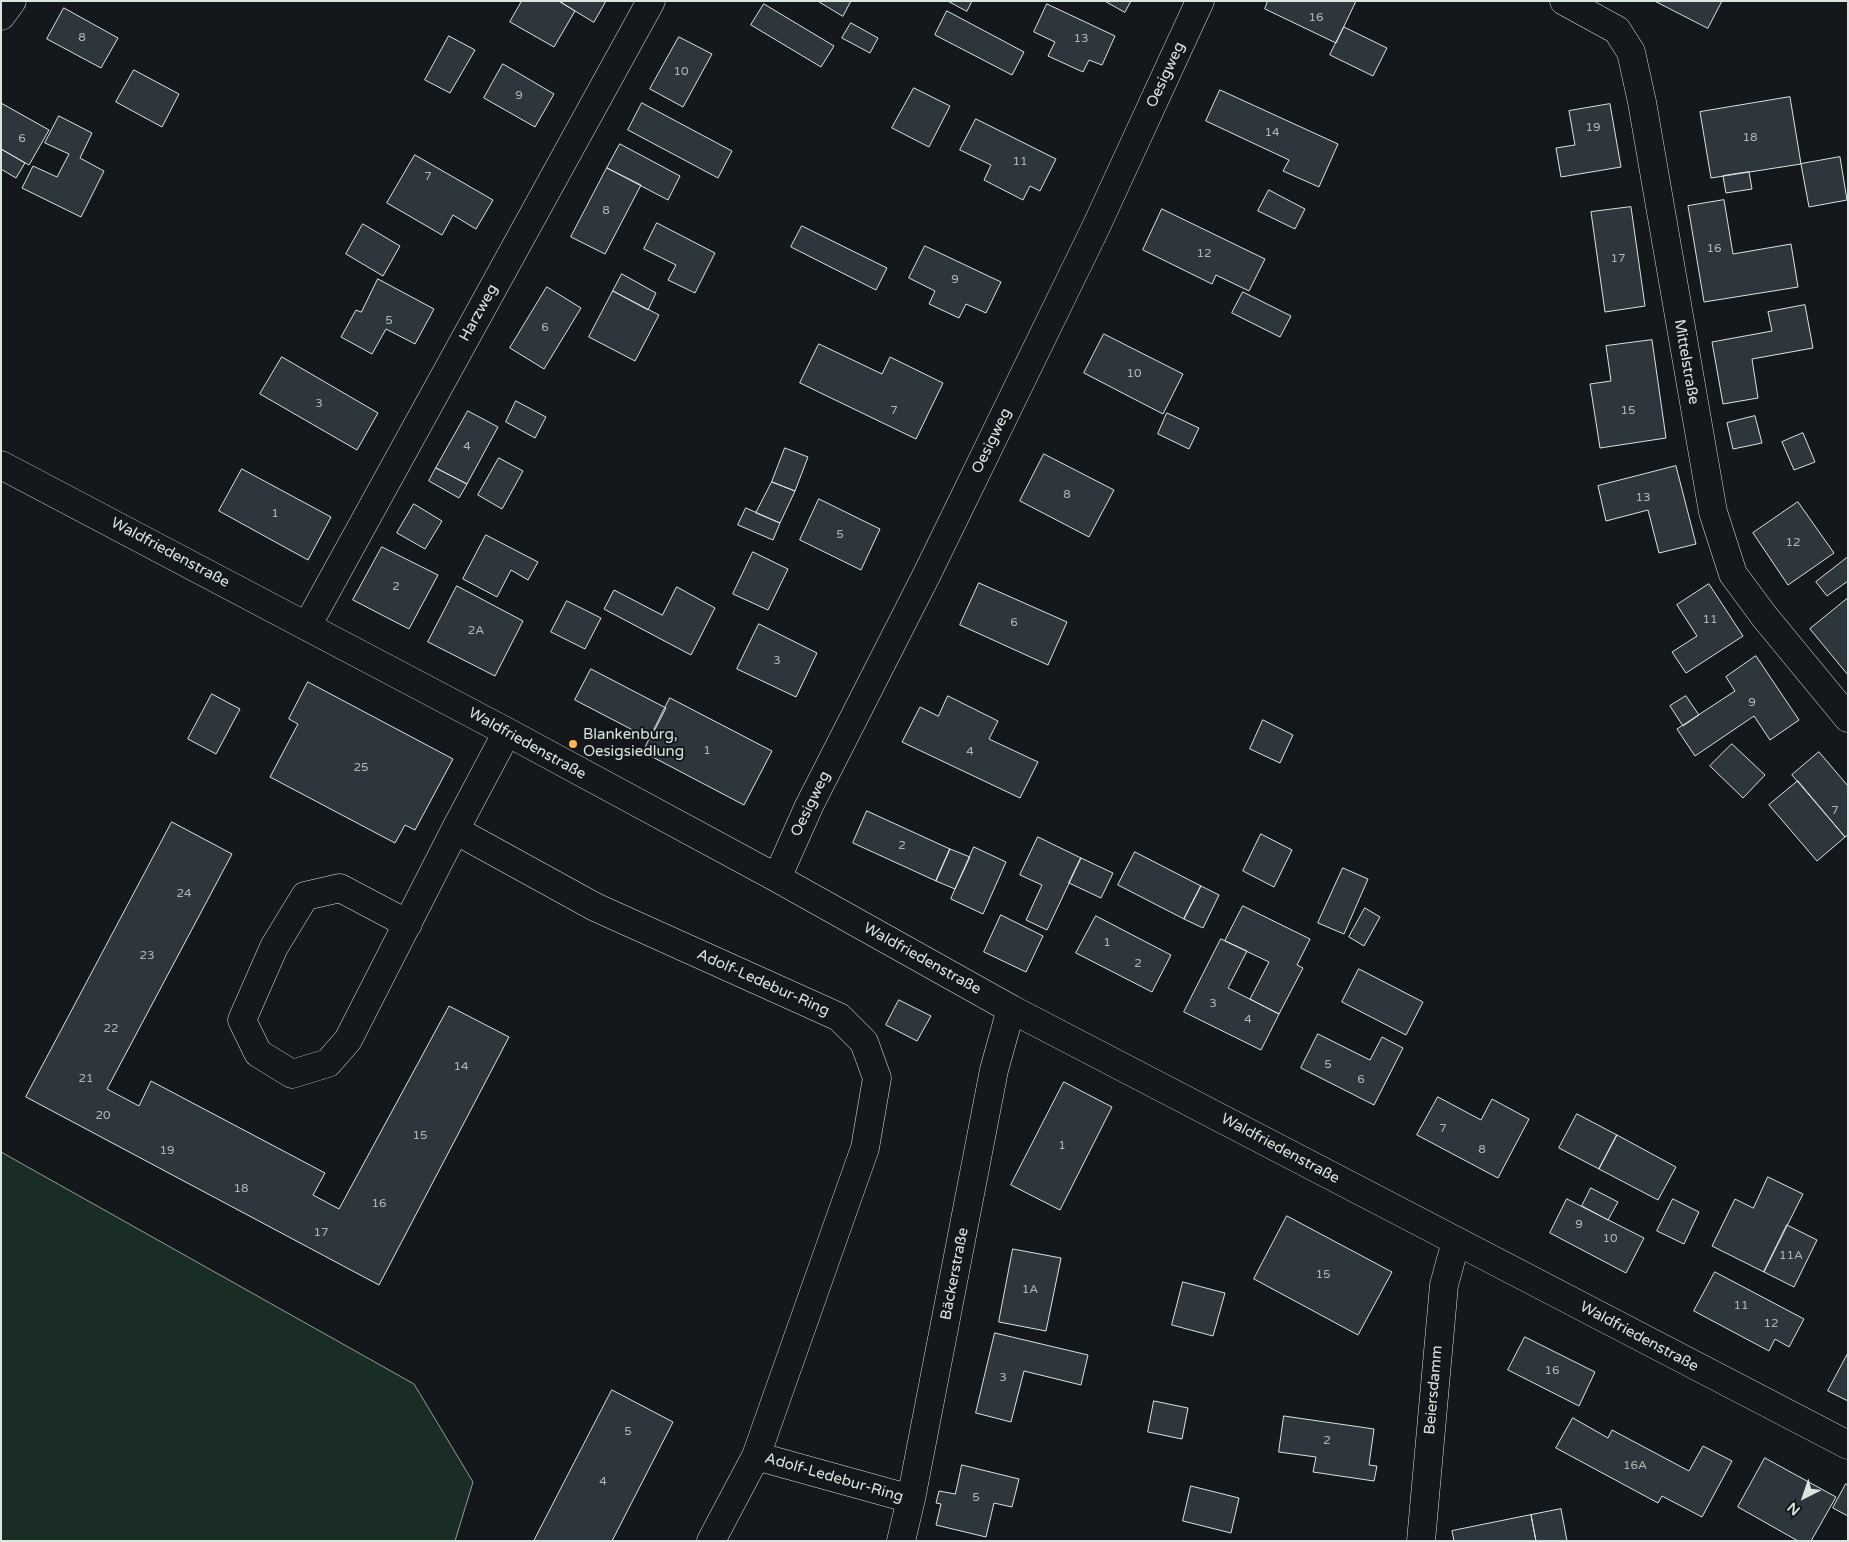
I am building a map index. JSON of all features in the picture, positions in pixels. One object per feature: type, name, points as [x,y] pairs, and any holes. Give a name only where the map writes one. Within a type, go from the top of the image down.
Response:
[{"type":"street","points":[[1,16],[12,1]]},
{"type":"street","name":"Harzweg","points":[[307,626],[651,1]]},
{"type":"street","name":"Oesigweg","points":[[777,878],[809,806],[927,574],[1095,229],[1200,1]]},
{"type":"street","name":"Mittelstraße","points":[[1564,1],[1617,30],[1631,52],[1644,112],[1713,512],[1733,574],[1764,616],[1848,718]]},
{"type":"street","name":"Waldfriedenstraße","points":[[1,465],[507,732],[777,878],[1011,1008],[1848,1446]]},
{"type":"street","points":[[408,924],[340,888],[305,896],[274,948],[242,1020],[258,1054],[292,1074],[328,1064],[348,1040],[408,924],[455,830],[507,732]]},
{"type":"street","name":"Adolf-Ledebur-Ring","points":[[455,830],[595,907],[839,1017],[864,1042],[877,1078],[865,1148],[756,1456],[711,1541]]},
{"type":"street","name":"Bäckerstraße","points":[[901,1541],[911,1499],[994,1070],[1011,1008]]},
{"type":"street","name":"Beiersdamm","points":[[1421,1541],[1444,1285],[1456,1241]]},
{"type":"street","name":"Adolf-Ledebur-Ring","points":[[756,1456],[911,1499]]},
{"type":"green space","points":[[1,1152],[414,1384],[473,1482],[455,1541],[1,1541]]},
{"type":"building","points":[[522,1],[559,1],[575,11],[554,47],[510,22]]},
{"type":"building","points":[[559,1],[606,1],[594,22]]},
{"type":"building","points":[[818,1],[851,1],[843,16]]},
{"type":"building","points":[[948,1],[972,1],[967,11]]},
{"type":"building","points":[[1105,1],[1131,1],[1125,12]]},
{"type":"building","points":[[1268,1],[1356,1],[1336,43],[1265,9]]},
{"type":"building","points":[[1655,1],[1722,1],[1708,28]]},
{"type":"building","points":[[764,4],[834,46],[821,67],[751,25]]},
{"type":"building","points":[[1047,4],[1115,36],[1102,65],[1089,60],[1083,72],[1048,56],[1055,42],[1034,32]]},
{"type":"building","points":[[64,8],[118,38],[101,68],[47,39]]},
{"type":"building","points":[[947,11],[1024,52],[1012,75],[935,35]]},
{"type":"building","points":[[851,23],[878,38],[870,53],[842,38]]},
{"type":"building","points":[[1344,27],[1387,48],[1373,76],[1330,55]]},
{"type":"building","points":[[449,36],[475,50],[450,93],[425,80]]},
{"type":"building","points":[[679,37],[712,54],[683,107],[650,89]]},
{"type":"building","points":[[503,64],[554,94],[535,127],[484,98]]},
{"type":"building","points":[[134,70],[179,94],[162,127],[116,102]]},
{"type":"building","points":[[914,88],[950,106],[929,147],[892,128]]},
{"type":"building","points":[[1220,90],[1338,144],[1319,187],[1283,171],[1289,160],[1206,121]]},
{"type":"building","points":[[1790,97],[1801,164],[1711,178],[1700,112]]},
{"type":"building","points":[[1,103],[49,130],[29,165],[1,149]]},
{"type":"building","points":[[642,103],[732,151],[718,178],[628,130]]},
{"type":"building","points":[[1610,104],[1621,167],[1561,177],[1556,148],[1575,145],[1569,111]]},
{"type":"building","points":[[59,116],[92,133],[80,158],[104,171],[81,217],[22,188],[33,166],[57,177],[69,154],[45,143]]},
{"type":"building","points":[[976,119],[1056,159],[1040,191],[1030,186],[1023,200],[984,180],[991,165],[960,150]]},
{"type":"building","points":[[620,144],[680,176],[668,200],[607,168]]},
{"type":"building","points":[[1,149],[25,163],[16,178],[1,169]]},
{"type":"building","points":[[415,155],[493,200],[476,229],[453,215],[442,235],[387,203]]},
{"type":"building","points":[[1840,157],[1847,200],[1809,207],[1801,164]]},
{"type":"building","points":[[607,168],[641,185],[605,254],[571,237]]},
{"type":"building","points":[[1749,172],[1752,189],[1726,193],[1723,176]]},
{"type":"building","points":[[1269,190],[1305,209],[1295,229],[1258,211]]},
{"type":"building","points":[[1724,200],[1733,254],[1791,244],[1798,287],[1704,302],[1688,206]]},
{"type":"building","points":[[1631,207],[1645,306],[1605,312],[1591,212]]},
{"type":"building","points":[[1162,209],[1265,259],[1249,291],[1216,275],[1212,284],[1143,250]]},
{"type":"building","points":[[657,223],[715,253],[695,293],[668,280],[676,265],[644,249]]},
{"type":"building","points":[[363,224],[400,246],[383,276],[346,254]]},
{"type":"building","points":[[802,226],[887,268],[876,290],[791,247]]},
{"type":"building","points":[[925,246],[1001,282],[986,313],[966,304],[959,318],[929,304],[935,291],[909,278]]},
{"type":"building","points":[[622,274],[656,293],[648,310],[613,291]]},
{"type":"building","points":[[378,279],[434,309],[415,344],[386,329],[372,354],[341,337],[356,310],[361,312]]},
{"type":"building","points":[[547,287],[581,308],[544,369],[510,348]]},
{"type":"building","points":[[613,291],[659,315],[635,361],[589,337]]},
{"type":"building","points":[[1243,292],[1291,316],[1280,337],[1232,313]]},
{"type":"building","points":[[1805,305],[1813,348],[1752,359],[1758,398],[1723,404],[1712,342],[1772,331],[1768,312]]},
{"type":"building","points":[[1104,334],[1183,374],[1163,414],[1084,373]]},
{"type":"building","points":[[1652,340],[1666,438],[1600,448],[1590,384],[1611,381],[1606,346]]},
{"type":"building","points":[[819,344],[882,374],[890,357],[943,383],[916,439],[800,383]]},
{"type":"building","points":[[282,357],[378,413],[357,450],[260,394]]},
{"type":"building","points":[[516,401],[546,417],[535,438],[506,422]]},
{"type":"building","points":[[468,411],[498,427],[467,484],[436,468]]},
{"type":"building","points":[[1167,413],[1199,428],[1189,449],[1158,434]]},
{"type":"building","points":[[1755,416],[1762,443],[1733,449],[1727,423]]},
{"type":"building","points":[[1803,433],[1815,462],[1794,470],[1782,442]]},
{"type":"building","points":[[785,448],[808,457],[795,491],[772,482]]},
{"type":"building","points":[[1044,454],[1114,490],[1089,537],[1020,501]]},
{"type":"building","points":[[499,458],[523,471],[502,509],[478,495]]},
{"type":"building","points":[[1676,466],[1696,544],[1659,553],[1648,510],[1606,521],[1598,486]]},
{"type":"building","points":[[436,468],[467,484],[459,498],[429,481]]},
{"type":"building","points":[[242,469],[331,517],[308,560],[219,511]]},
{"type":"building","points":[[772,482],[795,491],[780,523],[756,513]]},
{"type":"building","points":[[819,499],[880,529],[861,570],[800,540]]},
{"type":"building","points":[[1798,502],[1834,553],[1788,585],[1753,533]]},
{"type":"building","points":[[414,504],[442,521],[425,549],[397,533]]},
{"type":"building","points":[[746,508],[780,523],[773,540],[738,525]]},
{"type":"building","points":[[486,535],[538,562],[528,580],[511,570],[497,597],[463,579]]},
{"type":"building","points":[[382,547],[438,575],[409,629],[353,600]]},
{"type":"building","points":[[753,552],[788,569],[768,610],[733,594]]},
{"type":"building","points":[[1848,557],[1848,581],[1827,596],[1816,582]]},
{"type":"building","points":[[979,583],[1067,622],[1048,665],[960,625]]},
{"type":"building","points":[[1709,584],[1743,636],[1686,673],[1672,652],[1697,636],[1677,605]]},
{"type":"building","points":[[457,586],[523,621],[495,676],[428,642]]},
{"type":"building","points":[[677,587],[715,608],[691,655],[604,609],[614,590],[662,615]]},
{"type":"building","points":[[1848,598],[1848,675],[1810,629]]},
{"type":"building","points":[[567,601],[601,618],[585,649],[551,632]]},
{"type":"building","points":[[759,624],[817,653],[796,697],[737,669]]},
{"type":"building","points":[[1756,656],[1799,720],[1770,740],[1754,716],[1695,756],[1677,729],[1735,691],[1726,677]]},
{"type":"building","points":[[591,669],[666,708],[650,739],[575,700]]},
{"type":"building","points":[[308,682],[453,759],[415,830],[405,825],[395,843],[270,777],[298,724],[289,719]]},
{"type":"building","points":[[212,694],[240,709],[216,754],[188,739]]},
{"type":"building","points":[[948,696],[998,721],[989,739],[1038,762],[1020,798],[902,742],[920,707],[938,716]]},
{"type":"building","points":[[1686,696],[1699,715],[1683,726],[1670,706]]},
{"type":"building","points":[[670,698],[772,751],[744,805],[643,752]]},
{"type":"building","points":[[1263,720],[1293,735],[1280,763],[1250,749]]},
{"type":"building","points":[[1732,744],[1765,775],[1743,798],[1710,766]]},
{"type":"building","points":[[1819,752],[1848,786],[1848,835],[1845,837],[1792,775]]},
{"type":"building","points":[[1798,781],[1845,837],[1817,861],[1769,805]]},
{"type":"building","points":[[867,811],[950,849],[936,881],[853,843]]},
{"type":"building","points":[[172,822],[232,854],[107,1089],[139,1106],[151,1081],[325,1173],[313,1195],[339,1209],[449,1006],[509,1037],[379,1285],[26,1097]]},
{"type":"building","points":[[1261,834],[1292,850],[1274,887],[1243,871]]},
{"type":"building","points":[[1038,837],[1081,858],[1047,930],[1026,920],[1042,885],[1020,875]]},
{"type":"building","points":[[974,847],[1006,862],[983,914],[951,899]]},
{"type":"building","points":[[950,849],[970,857],[955,889],[936,881]]},
{"type":"building","points":[[1135,852],[1201,886],[1184,919],[1118,885]]},
{"type":"building","points":[[1081,858],[1113,873],[1101,898],[1069,883]]},
{"type":"building","points":[[1343,868],[1368,879],[1344,934],[1318,923]]},
{"type":"building","points":[[1201,886],[1219,895],[1203,928],[1184,919]]},
{"type":"building","points":[[1243,906],[1310,939],[1297,965],[1303,968],[1279,1014],[1250,999],[1269,962],[1225,941]]},
{"type":"building","points":[[1365,908],[1380,917],[1364,946],[1349,937]]},
{"type":"building","points":[[1001,915],[1043,936],[1026,972],[984,952]]},
{"type":"building","points":[[1096,916],[1171,955],[1152,992],[1076,953]]},
{"type":"building","points":[[1221,939],[1247,951],[1228,988],[1279,1014],[1261,1050],[1184,1012]]},
{"type":"building","points":[[1359,969],[1423,1002],[1406,1035],[1342,1002]]},
{"type":"building","points":[[899,1000],[931,1016],[917,1041],[886,1025]]},
{"type":"building","points":[[1318,1034],[1370,1060],[1382,1037],[1403,1048],[1374,1105],[1301,1068]]},
{"type":"building","points":[[1064,1082],[1112,1107],[1060,1210],[1011,1185]]},
{"type":"building","points":[[1438,1097],[1481,1120],[1492,1099],[1529,1119],[1498,1178],[1417,1135]]},
{"type":"building","points":[[1577,1114],[1617,1135],[1599,1169],[1559,1148]]},
{"type":"building","points":[[1617,1135],[1676,1167],[1658,1200],[1599,1169]]},
{"type":"building","points":[[1768,1177],[1803,1194],[1764,1272],[1712,1246],[1735,1199],[1753,1208]]},
{"type":"building","points":[[1591,1188],[1618,1202],[1608,1220],[1582,1206]]},
{"type":"building","points":[[1567,1199],[1644,1238],[1626,1273],[1550,1233]]},
{"type":"building","points":[[1673,1199],[1699,1212],[1684,1244],[1657,1231]]},
{"type":"building","points":[[1287,1216],[1392,1272],[1358,1335],[1254,1279]]},
{"type":"building","points":[[1787,1225],[1817,1240],[1794,1287],[1764,1272]]},
{"type":"building","points":[[1013,1249],[1061,1258],[1046,1331],[999,1322]]},
{"type":"building","points":[[1715,1272],[1804,1319],[1789,1347],[1775,1339],[1769,1351],[1694,1311]]},
{"type":"building","points":[[1183,1282],[1225,1293],[1213,1336],[1172,1325]]},
{"type":"building","points":[[995,1333],[1088,1355],[1081,1385],[1024,1371],[1011,1422],[976,1413]]},
{"type":"building","points":[[1525,1337],[1595,1372],[1579,1406],[1508,1370]]},
{"type":"building","points":[[1848,1353],[1848,1401],[1828,1391]]},
{"type":"building","points":[[612,1390],[673,1422],[612,1541],[534,1541]]},
{"type":"building","points":[[1154,1401],[1188,1408],[1182,1439],[1148,1432]]},
{"type":"building","points":[[1284,1416],[1374,1429],[1369,1465],[1377,1466],[1374,1481],[1313,1472],[1316,1457],[1279,1452]]},
{"type":"building","points":[[1573,1418],[1608,1438],[1612,1430],[1689,1471],[1703,1446],[1732,1461],[1702,1517],[1662,1496],[1658,1503],[1556,1448]]},
{"type":"building","points":[[1765,1458],[1836,1497],[1811,1541],[1798,1541],[1738,1507]]},
{"type":"building","points":[[962,1465],[1019,1479],[1012,1507],[994,1503],[986,1537],[936,1525],[941,1504],[936,1503],[939,1491],[955,1494]]},
{"type":"building","points":[[1846,1484],[1848,1485],[1848,1516],[1833,1508]]},
{"type":"building","points":[[1191,1486],[1239,1498],[1231,1533],[1183,1521]]},
{"type":"building","points":[[1561,1509],[1567,1541],[1536,1541],[1531,1515]]},
{"type":"building","points":[[1531,1515],[1536,1541],[1454,1541],[1452,1531]]},
{"type":"place","name":"Blankenburg, Oesigsiedlung","points":[[573,744]]}]
